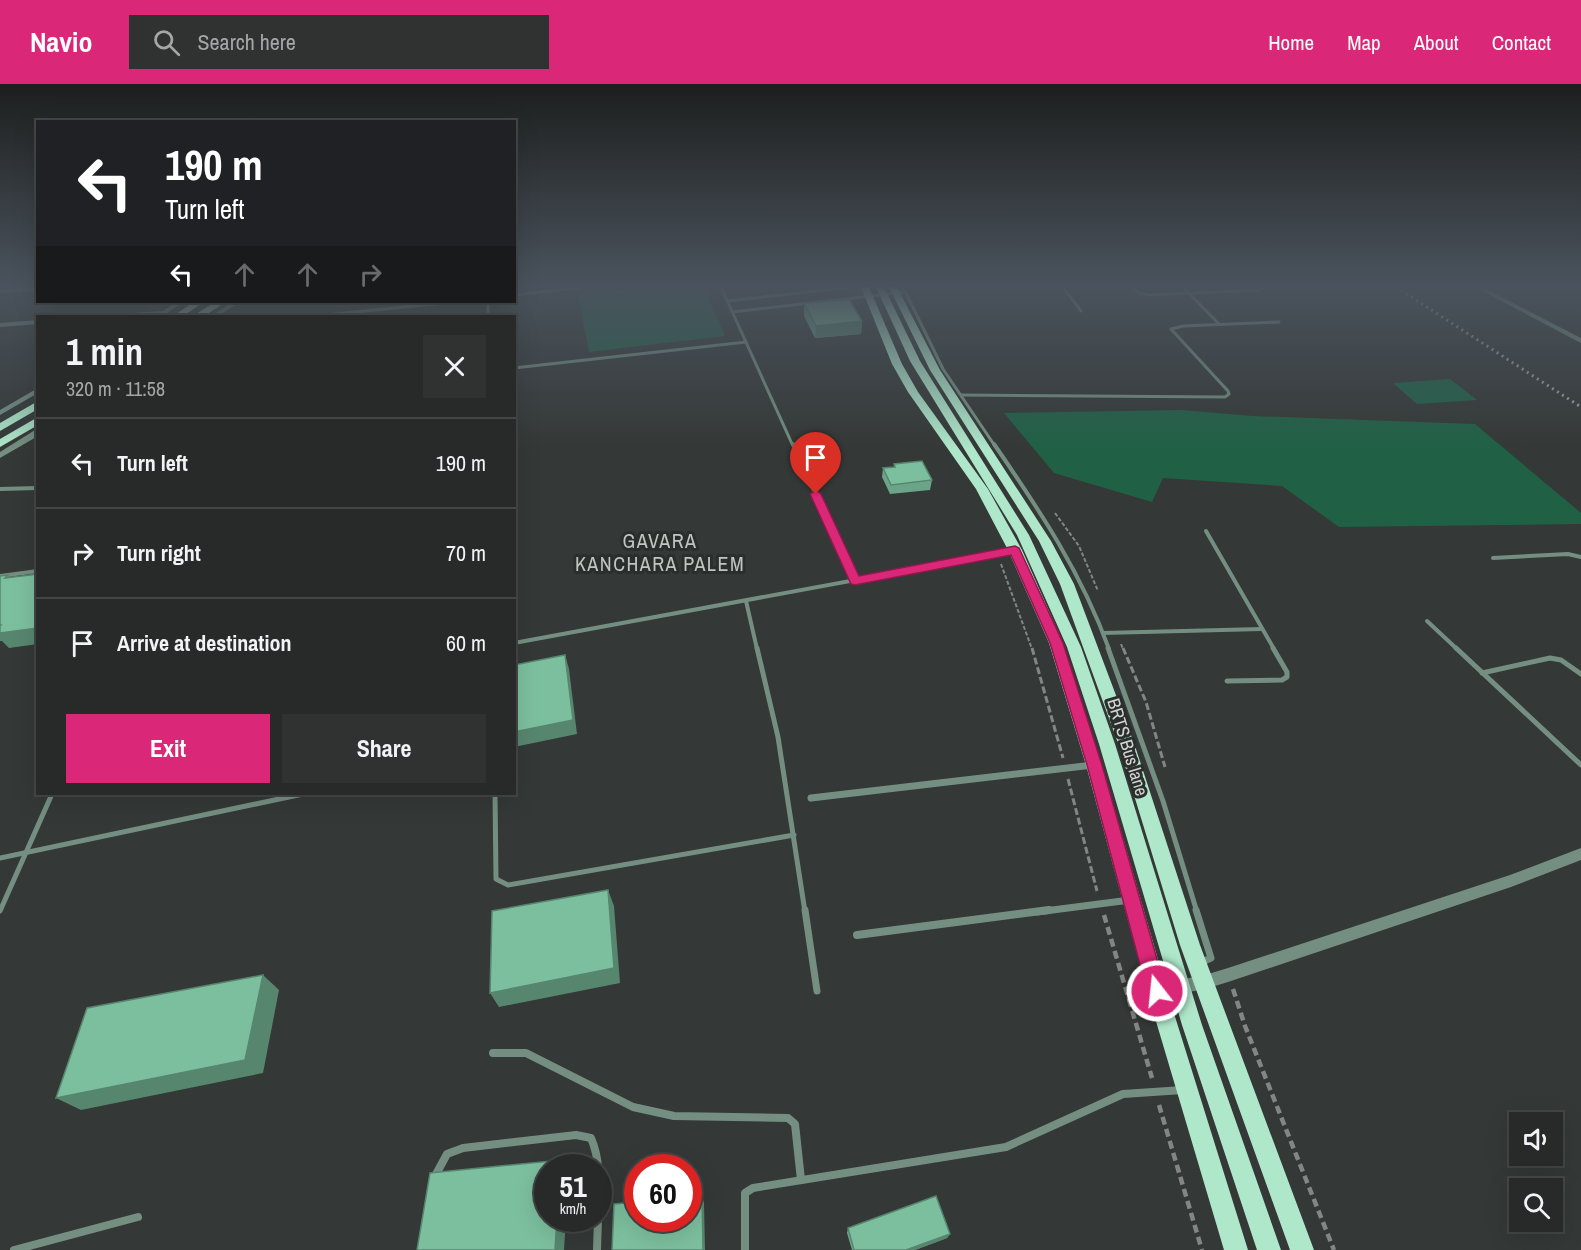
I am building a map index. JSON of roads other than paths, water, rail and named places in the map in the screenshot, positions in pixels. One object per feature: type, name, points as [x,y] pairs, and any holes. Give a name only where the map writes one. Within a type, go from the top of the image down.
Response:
[{"type":"main road","points":[[894,341],[897,364],[913,392],[982,489],[1015,550],[1056,643],[1094,765],[1130,900],[1186,1090],[1236,1250]]},
{"type":"main road","name":"BRTS Bus lane","points":[[907,341],[915,361],[1023,535],[1071,638],[1107,744],[1181,986],[1269,1250]]},
{"type":"main road","points":[[918,341],[935,370],[957,396],[1045,542],[1067,584],[1126,743],[1197,964],[1302,1250]]},
{"type":"main road","points":[[0,428],[36,406]]},
{"type":"main road","points":[[0,444],[36,421]]},
{"type":"street","points":[[0,413],[36,391]]},
{"type":"street","points":[[0,456],[36,433]]},
{"type":"street","points":[[811,798],[1094,765]]},
{"type":"street","points":[[1157,991],[1204,982],[1510,881],[1581,854]]},
{"type":"street","points":[[857,935],[1130,900]]},
{"type":"street","points":[[493,1053],[526,1053],[633,1107],[712,1119],[788,1118],[795,1124],[801,1180]]},
{"type":"street","points":[[745,1250],[745,1193],[753,1188],[1005,1147],[1123,1094],[1186,1090]]},
{"type":"street","points":[[431,1191],[436,1173],[447,1154],[463,1148],[576,1135],[591,1138],[597,1154]]},
{"type":"street","points":[[14,1250],[138,1217]]},
{"type":"street","points":[[597,1250],[598,1232]]},
{"type":"lane","points":[[957,396],[1225,396],[1229,394],[1182,341]]},
{"type":"lane","points":[[516,368],[746,342],[855,581]]},
{"type":"lane","points":[[957,396],[1041,513],[1075,569],[1103,633],[1163,801],[1211,958],[1197,964]]},
{"type":"lane","points":[[0,489],[36,488]]},
{"type":"lane","points":[[1206,531],[1287,672],[1287,677],[1282,680],[1227,681]]},
{"type":"lane","points":[[516,643],[1015,550]]},
{"type":"lane","points":[[1493,558],[1568,554],[1581,557]]},
{"type":"lane","points":[[0,576],[36,571]]},
{"type":"lane","points":[[746,601],[778,737],[817,991]]},
{"type":"lane","points":[[1427,621],[1581,765]]},
{"type":"lane","points":[[1103,633],[1262,629]]},
{"type":"lane","points":[[1482,673],[1550,658],[1560,660],[1581,674]]},
{"type":"lane","points":[[0,911],[52,795]]},
{"type":"lane","points":[[0,858],[298,795]]},
{"type":"lane","points":[[495,795],[496,879],[508,885],[794,835]]},
{"type":"railway","points":[[1480,341],[1581,407]]},
{"type":"district","name":"GAVARA KANCHARA PALEM","points":[[660,552]]}]
